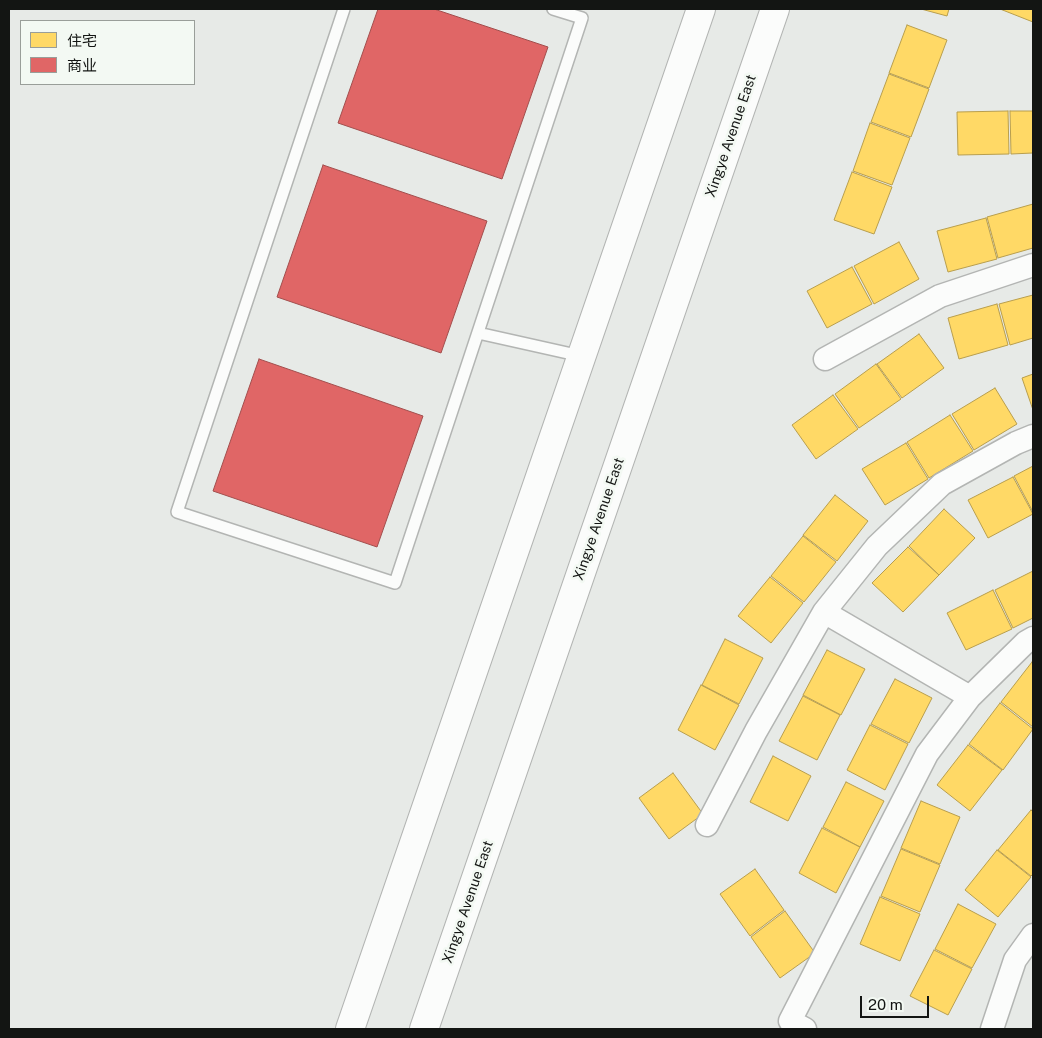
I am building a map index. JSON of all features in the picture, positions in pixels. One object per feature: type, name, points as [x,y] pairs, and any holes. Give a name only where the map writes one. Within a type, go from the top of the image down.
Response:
[{"type":"main road","points":[[350,1029],[701,9]]},
{"type":"main road","name":"Xingye Avenue East","points":[[424,1029],[775,9]]},
{"type":"street","points":[[825,359],[940,296],[1033,265]]},
{"type":"street","points":[[707,825],[756,731],[824,612],[877,546],[942,484],[1016,443],[1033,436]]},
{"type":"street","points":[[824,612],[970,696]]},
{"type":"street","points":[[805,1029],[790,1021],[927,754],[970,696],[1026,642],[1033,638]]},
{"type":"street","points":[[992,1029],[1015,960],[1033,935]]},
{"type":"lane","points":[[344,9],[178,512],[395,583],[582,18],[553,9]]},
{"type":"lane","points":[[478,333],[581,356]]},
{"type":"building: 住宅","points":[[921,9],[949,9],[947,16]]},
{"type":"building: 住宅","points":[[1000,9],[1033,9],[1033,22]]},
{"type":"building: 住宅","points":[[907,25],[947,40],[929,88],[889,73]]},
{"type":"building: 住宅","points":[[889,74],[929,89],[911,137],[871,122]]},
{"type":"building: 住宅","points":[[1008,111],[1009,154],[958,155],[957,112]]},
{"type":"building: 住宅","points":[[1010,111],[1033,111],[1033,153],[1011,154]]},
{"type":"building: 住宅","points":[[870,123],[910,138],[892,185],[853,171]]},
{"type":"building: 住宅","points":[[852,172],[892,187],[874,234],[834,220]]},
{"type":"building: 住宅","points":[[1033,204],[1033,248],[998,258],[987,217]]},
{"type":"building: 住宅","points":[[986,218],[997,259],[948,272],[937,231]]},
{"type":"building: 住宅","points":[[899,242],[919,279],[874,304],[854,266]]},
{"type":"building: 住宅","points":[[852,267],[872,304],[827,328],[807,291]]},
{"type":"building: 住宅","points":[[1033,295],[1033,338],[1010,345],[999,304]]},
{"type":"building: 住宅","points":[[997,304],[1008,345],[959,359],[948,318]]},
{"type":"building: 住宅","points":[[919,334],[944,368],[902,398],[877,364]]},
{"type":"building: 住宅","points":[[876,364],[901,399],[859,428],[835,394]]},
{"type":"building: 住宅","points":[[1033,374],[1033,410],[1022,378]]},
{"type":"building: 住宅","points":[[995,388],[1017,424],[974,450],[952,414]]},
{"type":"building: 住宅","points":[[833,395],[858,429],[816,459],[792,425]]},
{"type":"building: 住宅","points":[[950,415],[973,451],[929,478],[907,442]]},
{"type":"building: 住宅","points":[[906,443],[928,479],[885,505],[862,469]]},
{"type":"building: 住宅","points":[[1033,466],[1033,512],[1014,476]]},
{"type":"building: 住宅","points":[[1013,477],[1033,514],[988,538],[968,500]]},
{"type":"building: 住宅","points":[[835,495],[868,521],[837,561],[803,535]]},
{"type":"building: 住宅","points":[[944,509],[975,538],[939,575],[909,546]]},
{"type":"building: 住宅","points":[[803,536],[836,562],[804,602],[771,576]]},
{"type":"building: 住宅","points":[[908,547],[939,575],[903,612],[872,583]]},
{"type":"building: 住宅","points":[[1033,571],[1033,618],[1013,628],[995,590]]},
{"type":"building: 住宅","points":[[770,577],[803,603],[771,643],[738,616]]},
{"type":"building: 住宅","points":[[993,590],[1012,629],[966,650],[947,613]]},
{"type":"building: 住宅","points":[[725,639],[763,658],[739,704],[702,685]]},
{"type":"building: 住宅","points":[[827,650],[865,669],[841,715],[803,695]]},
{"type":"building: 住宅","points":[[1033,663],[1033,727],[1001,702]]},
{"type":"building: 住宅","points":[[895,679],[932,698],[909,743],[871,724]]},
{"type":"building: 住宅","points":[[701,685],[739,705],[715,750],[678,730]]},
{"type":"building: 住宅","points":[[803,696],[840,715],[817,760],[779,741]]},
{"type":"building: 住宅","points":[[1000,703],[1033,729],[1003,770],[969,744]]},
{"type":"building: 住宅","points":[[870,725],[908,744],[885,790],[847,770]]},
{"type":"building: 住宅","points":[[968,745],[1002,770],[970,811],[937,785]]},
{"type":"building: 住宅","points":[[773,756],[811,776],[788,821],[750,802]]},
{"type":"building: 住宅","points":[[673,773],[703,814],[669,839],[639,798]]},
{"type":"building: 住宅","points":[[846,782],[884,801],[860,847],[823,827]]},
{"type":"building: 住宅","points":[[921,801],[960,817],[940,864],[901,848]]},
{"type":"building: 住宅","points":[[1031,810],[1033,812],[1033,874],[1031,876],[998,850]]},
{"type":"building: 住宅","points":[[822,828],[860,847],[836,893],[799,873]]},
{"type":"building: 住宅","points":[[901,849],[940,865],[920,912],[881,896]]},
{"type":"building: 住宅","points":[[997,850],[1031,877],[998,917],[965,890]]},
{"type":"building: 住宅","points":[[755,869],[784,910],[750,936],[720,894]]},
{"type":"building: 住宅","points":[[880,897],[920,914],[900,961],[860,944]]},
{"type":"building: 住宅","points":[[958,904],[996,924],[972,968],[935,949]]},
{"type":"building: 住宅","points":[[785,911],[815,953],[780,978],[751,937]]},
{"type":"building: 住宅","points":[[934,950],[972,969],[948,1015],[910,996]]},
{"type":"building: 商业","points":[[378,9],[434,9],[548,47],[502,179],[338,123]]},
{"type":"building: 商业","points":[[323,165],[487,221],[441,353],[277,297]]},
{"type":"building: 商业","points":[[259,359],[423,416],[377,547],[213,491]]}]
